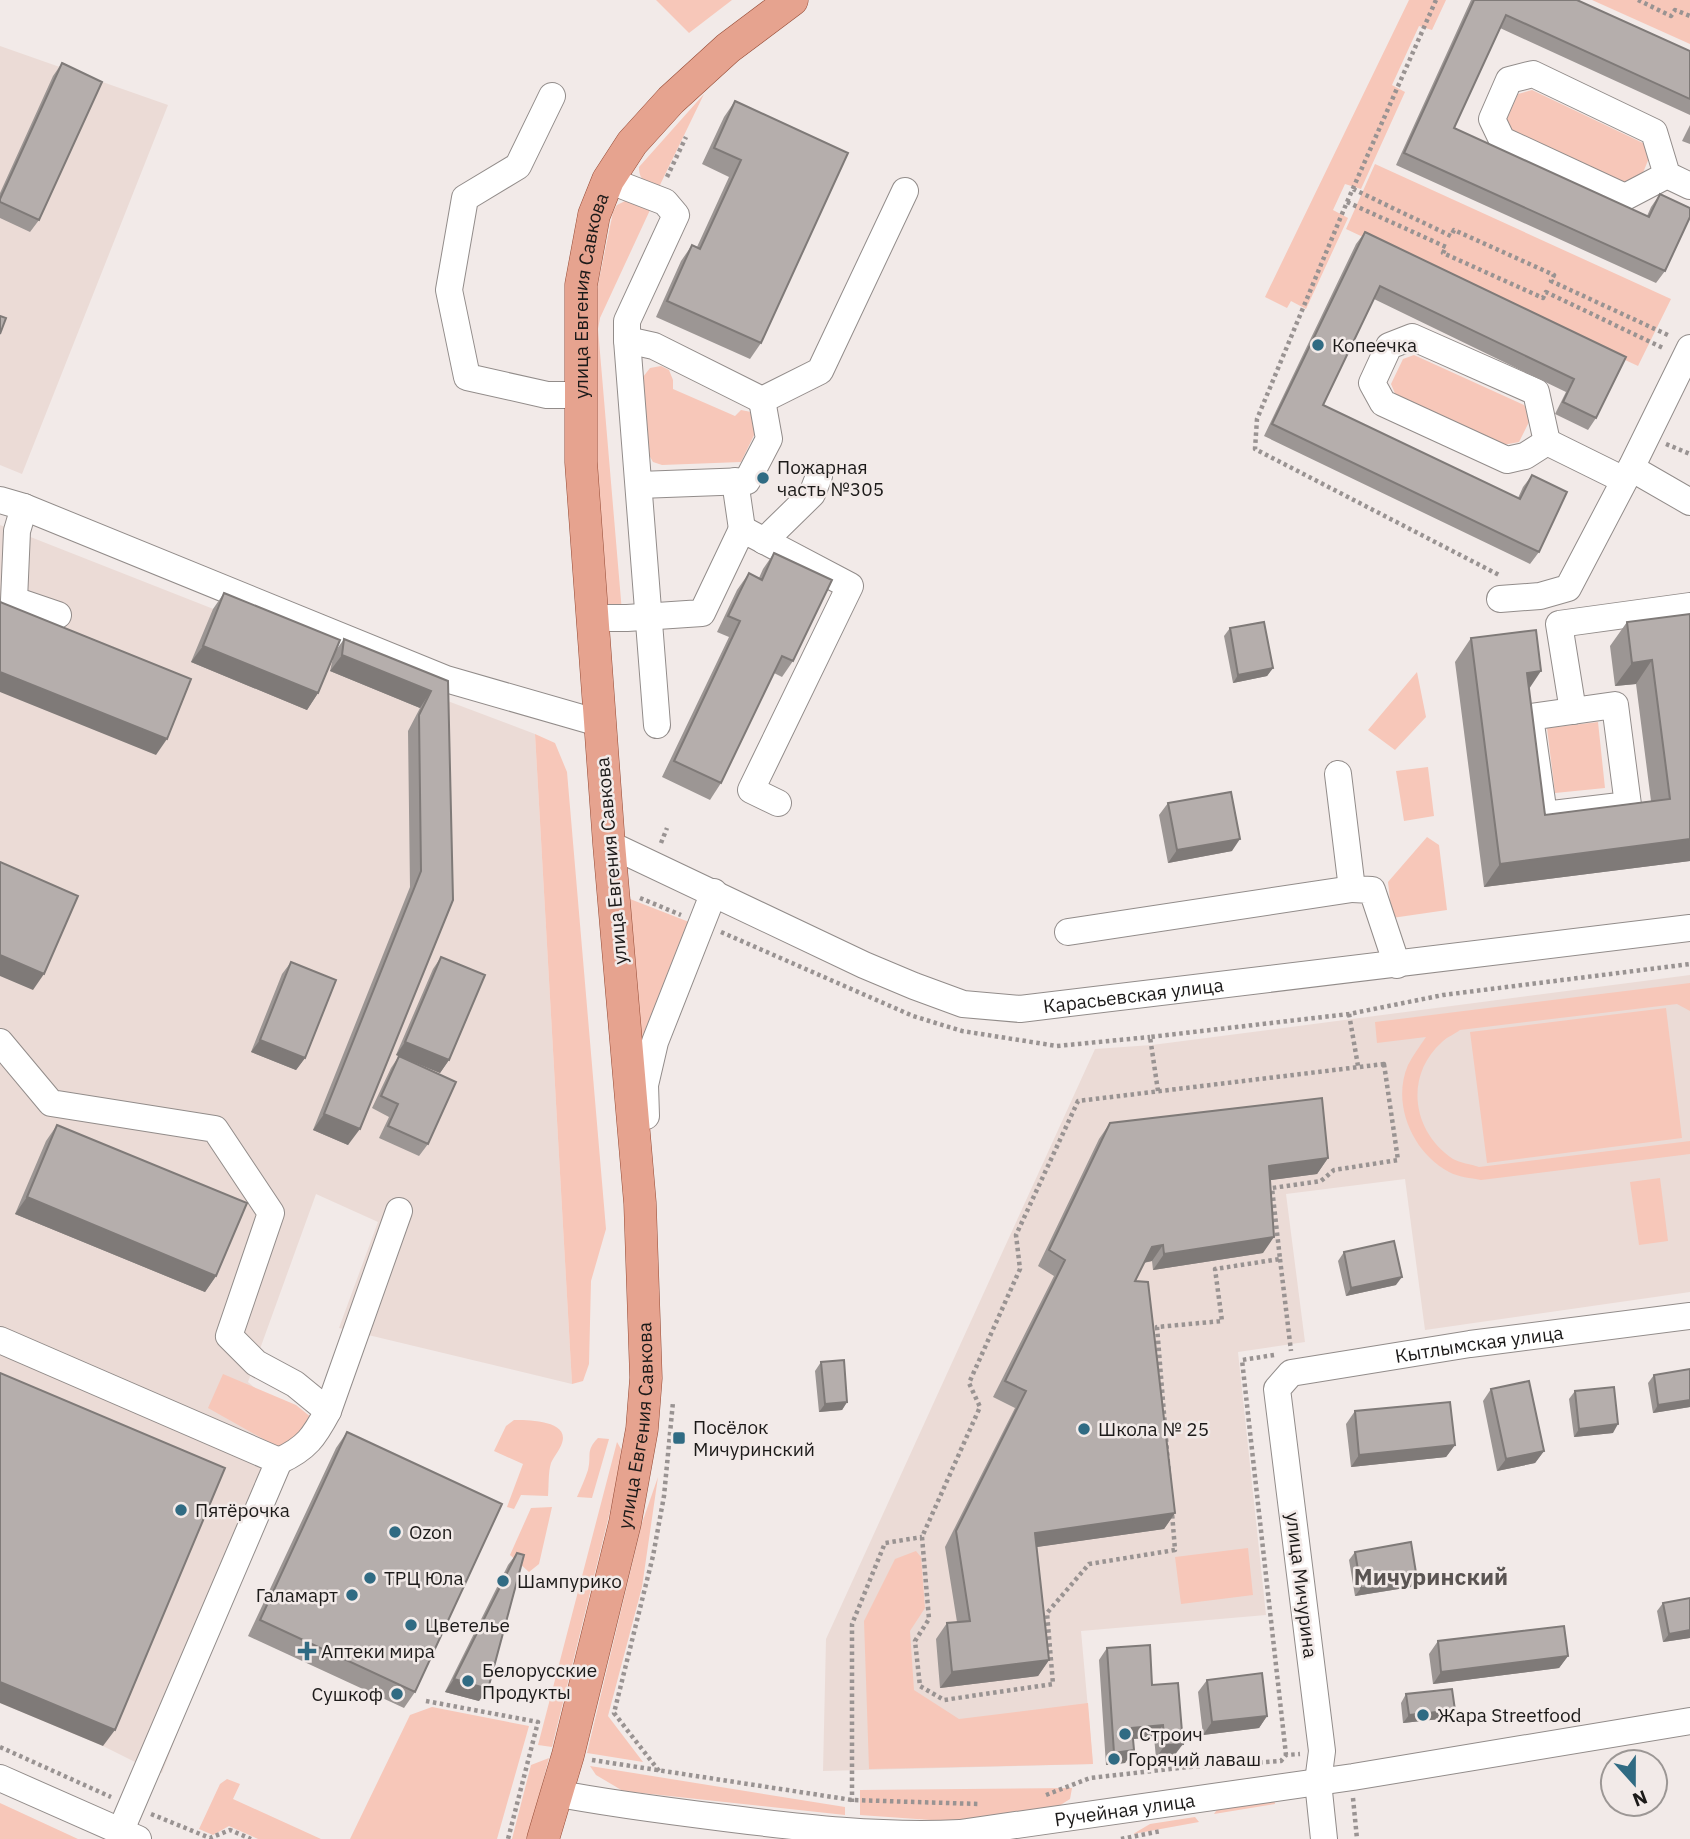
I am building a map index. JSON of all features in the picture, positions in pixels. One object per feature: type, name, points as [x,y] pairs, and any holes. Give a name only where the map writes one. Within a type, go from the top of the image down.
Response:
[{"type":"main road","name":"улица Евгения Савкова","points":[[542,1839],[568,1755],[625,1523],[643,1419],[646,1378],[640,1203],[599,723],[581,461],[581,285],[594,215],[608,180],[632,143],[671,100],[728,48],[792,0]]},
{"type":"street","points":[[1533,74],[1654,132],[1678,180],[1625,197],[1502,141],[1492,119],[1509,80],[1533,74]]},
{"type":"street","points":[[552,96],[519,166],[465,198],[449,290],[467,377],[547,395],[580,395]]},
{"type":"street","points":[[608,180],[665,202],[677,215],[627,321],[657,725]]},
{"type":"street","points":[[762,400],[820,371],[905,191]]},
{"type":"street","points":[[1412,337],[1536,392],[1547,442],[1525,456],[1507,460],[1384,403],[1372,383],[1388,346],[1412,337]]},
{"type":"street","points":[[627,340],[654,346],[762,400]]},
{"type":"street","points":[[1500,599],[1540,596],[1568,587],[1627,474],[1684,348]]},
{"type":"street","points":[[639,485],[747,481],[769,439],[762,400]]},
{"type":"street","points":[[1547,442],[1690,502]]},
{"type":"street","points":[[591,618],[702,613],[753,535],[812,494],[819,476]]},
{"type":"street","points":[[735,481],[753,535],[850,586],[751,790],[778,803]]},
{"type":"street","points":[[12,503],[16,531],[14,600],[58,615]]},
{"type":"street","points":[[12,503],[446,679],[599,723]]},
{"type":"street","points":[[1573,711],[1559,624],[1690,606]]},
{"type":"street","points":[[1615,705],[1628,805],[1544,815],[1530,717],[1573,711],[1615,705]]},
{"type":"street","points":[[1338,774],[1352,889]]},
{"type":"street","name":"Карасьевская улица","points":[[609,845],[714,892],[864,965],[963,1004],[1020,1009],[1690,928]]},
{"type":"street","points":[[1068,932],[1352,889],[1372,890],[1397,965]]},
{"type":"street","points":[[640,1203],[648,1184],[645,1085],[652,1052],[714,892]]},
{"type":"street","points":[[0,1042],[51,1103],[215,1129],[271,1213],[229,1336],[256,1363],[295,1384],[328,1410]]},
{"type":"street","points":[[0,1778],[129,1835],[279,1461],[299,1452],[314,1437],[328,1410],[399,1211]]},
{"type":"street","name":"Кытлымская улица","points":[[1278,1389],[1291,1373],[1470,1344],[1690,1316]]},
{"type":"street","points":[[0,1340],[279,1461]]},
{"type":"street","name":"улица Мичурина","points":[[1278,1389],[1322,1752],[1318,1782],[1324,1839]]},
{"type":"street","name":"Ручейная улица","points":[[555,1793],[601,1802],[851,1833],[912,1836],[960,1833],[1318,1782],[1690,1721]]},
{"type":"path","points":[[1638,0],[1671,16],[1675,10],[1690,16]]},
{"type":"path","points":[[1353,189],[1451,236],[1454,230],[1554,275],[1551,281],[1684,348]]},
{"type":"path","points":[[1347,202],[1446,247],[1443,253],[1543,298],[1546,292],[1684,348]]},
{"type":"path","points":[[1158,1091],[1150,1037],[1349,1014],[1443,995],[1690,964]]},
{"type":"path","points":[[1349,1014],[1358,1066]]},
{"type":"path","points":[[1384,1064],[1398,1160],[1334,1170],[1321,1181],[1272,1188],[1280,1259],[1214,1269],[1222,1321],[1157,1327],[1175,1550],[1089,1564],[1047,1613],[1053,1684],[944,1700],[920,1686],[915,1641],[929,1619],[922,1537],[980,1407],[969,1383],[1020,1269],[1016,1235],[1078,1101],[1358,1066],[1384,1064]]},
{"type":"path","points":[[851,1833],[852,1624],[885,1543],[922,1537]]},
{"type":"path","points":[[426,1701],[538,1722],[508,1839]]},
{"type":"path","points":[[568,1755],[852,1800],[990,1804]]},
{"type":"path","points":[[1042,1796],[1090,1778],[1188,1767],[1281,1761],[1286,1755]]},
{"type":"path","points":[[1352,1797],[1357,1839]]},
{"type":"shaded area","points":[[656,0],[732,0],[689,33]]},
{"type":"shaded area","points":[[1409,0],[1446,0],[1432,30],[1419,26],[1392,85],[1405,92],[1361,189],[1345,184],[1333,210],[1348,218],[1306,309],[1291,301],[1287,308],[1265,297]]},
{"type":"shaded area","points":[[1592,0],[1690,0],[1690,44]]},
{"type":"shaded area","points":[[0,46],[168,105],[22,474],[0,465]]},
{"type":"shaded area","points":[[1532,90],[1645,144],[1649,158],[1638,185],[1624,188],[1511,133],[1506,120],[1518,94]]},
{"type":"shaded area","points":[[704,94],[658,189],[647,184],[640,176],[639,167]]},
{"type":"shaded area","points":[[1375,164],[1671,299],[1638,366],[1346,229]]},
{"type":"shaded area","points":[[627,200],[650,210],[600,318],[598,329],[622,612],[606,610],[596,574],[594,304],[613,212],[617,205]]},
{"type":"shaded area","points":[[1414,355],[1524,405],[1531,418],[1519,442],[1503,445],[1396,396],[1391,384],[1403,359]]},
{"type":"shaded area","points":[[661,366],[669,370],[673,389],[735,416],[741,410],[751,412],[757,429],[741,462],[662,465],[653,462],[649,455],[643,377],[650,368]]},
{"type":"shaded area","points":[[0,525],[535,734],[572,1384],[339,1328],[378,1222],[316,1194],[248,1382],[284,1413],[246,1555],[162,1773],[0,1703]]},
{"type":"shaded area","points":[[1417,672],[1426,717],[1395,750],[1368,730]]},
{"type":"shaded area","points":[[1598,722],[1605,788],[1555,793],[1547,728]]},
{"type":"shaded area","points":[[535,734],[555,743],[567,772],[606,1229],[591,1281],[589,1364],[583,1381],[572,1384]]},
{"type":"shaded area","points":[[1428,767],[1434,816],[1404,821],[1396,771]]},
{"type":"shaded area","points":[[1427,837],[1439,845],[1447,910],[1392,918],[1388,882]]},
{"type":"shaded area","points":[[630,899],[689,922],[639,1050]]},
{"type":"shaded area","name":"Школа № 25","points":[[1690,975],[1690,1292],[1425,1330],[1405,1179],[1286,1194],[1305,1342],[1238,1352],[1266,1615],[1081,1631],[1093,1764],[823,1771],[826,1639],[1095,1049],[1152,1045]]},
{"type":"shaded area","points":[[1690,983],[1690,1011],[1677,1004],[1460,1030],[1444,1040],[1430,1056],[1422,1071],[1418,1103],[1421,1119],[1439,1148],[1453,1159],[1479,1167],[1690,1141],[1690,1154],[1481,1180],[1456,1175],[1436,1164],[1425,1153],[1409,1126],[1404,1111],[1403,1080],[1408,1065],[1426,1037],[1377,1043],[1375,1022]]},
{"type":"shaded area","points":[[1666,1008],[1682,1138],[1487,1163],[1470,1032]]},
{"type":"shaded area","points":[[1660,1178],[1668,1241],[1639,1245],[1630,1182]]},
{"type":"shaded area","points":[[223,1374],[296,1405],[312,1418],[283,1450],[208,1408]]},
{"type":"shaded area","points":[[514,1420],[546,1423],[560,1430],[563,1435],[561,1446],[550,1467],[548,1496],[521,1495],[514,1509],[507,1507],[523,1464],[494,1451],[506,1426]]},
{"type":"shaded area","points":[[598,1438],[609,1439],[592,1498],[577,1497],[588,1470],[590,1450]]},
{"type":"shaded area","points":[[617,1442],[621,1449],[620,1471],[552,1747],[538,1745]]},
{"type":"shaded area","points":[[658,1477],[642,1587],[608,1716],[643,1762],[587,1753],[642,1523]]},
{"type":"shaded area","points":[[552,1507],[539,1564],[529,1572],[510,1555],[531,1508]]},
{"type":"shaded area","points":[[1248,1548],[1253,1595],[1181,1604],[1175,1557]]},
{"type":"shaded area","points":[[916,1551],[921,1557],[925,1608],[910,1631],[914,1690],[959,1719],[1088,1703],[1093,1764],[869,1769],[864,1621],[895,1559]]},
{"type":"shaded area","points":[[432,1707],[529,1726],[497,1839],[350,1839],[410,1715]]},
{"type":"shaded area","points":[[549,1758],[528,1839],[512,1839],[531,1765]]},
{"type":"shaded area","points":[[590,1766],[845,1807],[845,1815],[623,1791],[596,1775]]},
{"type":"shaded area","points":[[227,1779],[240,1784],[233,1799],[321,1839],[258,1839],[229,1826],[213,1835],[199,1829],[220,1784]]},
{"type":"shaded area","points":[[1072,1788],[1070,1799],[1051,1811],[991,1820],[945,1821],[860,1815],[860,1790]]},
{"type":"shaded area","points":[[1274,1799],[1275,1804],[1214,1814],[1218,1808]]},
{"type":"shaded area","points":[[0,1803],[78,1839],[0,1839]]},
{"type":"shaded area","points":[[1195,1817],[1199,1822],[1133,1834],[1150,1824]]},
{"type":"building","points":[[1474,0],[1577,0],[1690,51],[1690,99],[1506,15],[1454,128],[1649,217],[1660,194],[1690,208],[1690,217],[1665,271],[1404,153]]},
{"type":"building","points":[[62,63],[102,82],[39,220],[0,202],[0,199]]},
{"type":"building","points":[[735,101],[848,153],[761,343],[667,301],[692,245],[700,249],[741,160],[714,148]]},
{"type":"building","points":[[1365,232],[1626,357],[1596,418],[1563,402],[1574,379],[1380,286],[1323,405],[1520,499],[1532,475],[1567,492],[1539,552],[1272,424]]},
{"type":"building","points":[[0,316],[6,318],[0,334]]},
{"type":"building","points":[[774,553],[832,580],[793,661],[782,656],[721,783],[674,761],[740,621],[728,616],[749,573],[762,580]]},
{"type":"building","points":[[224,593],[340,640],[318,693],[203,646]]},
{"type":"building","points":[[0,602],[191,679],[167,739],[0,672]]},
{"type":"building","points":[[1690,614],[1690,839],[1500,864],[1471,638],[1536,630],[1541,671],[1527,673],[1545,815],[1670,799],[1652,660],[1632,663],[1627,622]]},
{"type":"building","points":[[1264,622],[1273,668],[1238,675],[1230,628]]},
{"type":"building","points":[[344,639],[448,681],[453,900],[360,1129],[324,1114],[421,871],[419,715],[431,691],[342,655]]},
{"type":"building","points":[[1231,792],[1240,839],[1177,850],[1168,803]]},
{"type":"building","points":[[0,862],[78,896],[44,974],[0,955]]},
{"type":"building","points":[[441,957],[485,975],[449,1060],[405,1042]]},
{"type":"building","points":[[291,962],[336,980],[305,1058],[260,1040]]},
{"type":"building","points":[[399,1056],[456,1082],[428,1144],[388,1126],[398,1104],[381,1096]]},
{"type":"building","points":[[1322,1098],[1328,1158],[1269,1166],[1274,1237],[1164,1254],[1163,1245],[1152,1247],[1135,1281],[1148,1282],[1175,1513],[1035,1533],[1049,1660],[952,1672],[947,1623],[970,1621],[956,1531],[1026,1391],[1005,1381],[1065,1260],[1049,1250],[1110,1123]]},
{"type":"building","points":[[57,1125],[247,1203],[216,1276],[27,1197]]},
{"type":"building","points":[[1394,1241],[1402,1277],[1351,1288],[1344,1252]]},
{"type":"building","points":[[844,1360],[847,1402],[825,1404],[821,1362]]},
{"type":"building","points":[[1690,1369],[1690,1400],[1658,1405],[1654,1375]]},
{"type":"building","points":[[0,1373],[225,1468],[115,1730],[0,1682]]},
{"type":"building","points":[[1529,1381],[1544,1451],[1506,1459],[1491,1389]]},
{"type":"building","points":[[1614,1387],[1618,1424],[1579,1429],[1575,1391]]},
{"type":"building","points":[[1450,1402],[1455,1445],[1359,1455],[1355,1411]]},
{"type":"building","name":"ТРЦ Юла","points":[[347,1432],[502,1504],[415,1692],[260,1620]]},
{"type":"building","points":[[1411,1542],[1417,1579],[1361,1588],[1355,1552]]},
{"type":"building","points":[[517,1553],[524,1555],[488,1689],[454,1679]]},
{"type":"building","points":[[1690,1598],[1690,1630],[1669,1634],[1663,1603]]},
{"type":"building","points":[[1564,1626],[1568,1656],[1441,1672],[1438,1641]]},
{"type":"building","points":[[1150,1645],[1152,1685],[1178,1683],[1183,1744],[1165,1745],[1163,1725],[1132,1728],[1134,1750],[1114,1753],[1107,1648]]},
{"type":"building","points":[[1262,1673],[1267,1716],[1212,1722],[1207,1680]]},
{"type":"building","points":[[1452,1689],[1455,1710],[1409,1715],[1406,1694]]},
{"type":"place","name":"Копеечка","points":[[1318,345]]},
{"type":"place","name":"Пожарная часть №305","points":[[763,478]]},
{"type":"place","name":"Школа № 25","points":[[1084,1429]]},
{"type":"place","name":"Посёлок Мичуринский","points":[[679,1438]]},
{"type":"place","name":"Пятёрочка","points":[[181,1510]]},
{"type":"place","name":"Ozon","points":[[395,1532]]},
{"type":"place","name":"ТРЦ Юла","points":[[370,1578]]},
{"type":"place","name":"Шампурико","points":[[503,1581]]},
{"type":"place","name":"Галамарт","points":[[352,1595]]},
{"type":"place","name":"Цветелье","points":[[411,1625]]},
{"type":"place","name":"Аптеки мира","points":[[307,1651]]},
{"type":"place","name":"Белорусские Продукты","points":[[468,1681]]},
{"type":"place","name":"Сушкоф","points":[[397,1694]]},
{"type":"place","name":"Жара Streetfood","points":[[1423,1715]]},
{"type":"place","name":"Строич","points":[[1125,1734]]},
{"type":"place","name":"Горячий лаваш","points":[[1114,1759]]},
{"type":"district","name":"Мичуринский","points":[[1431,1577]]}]
